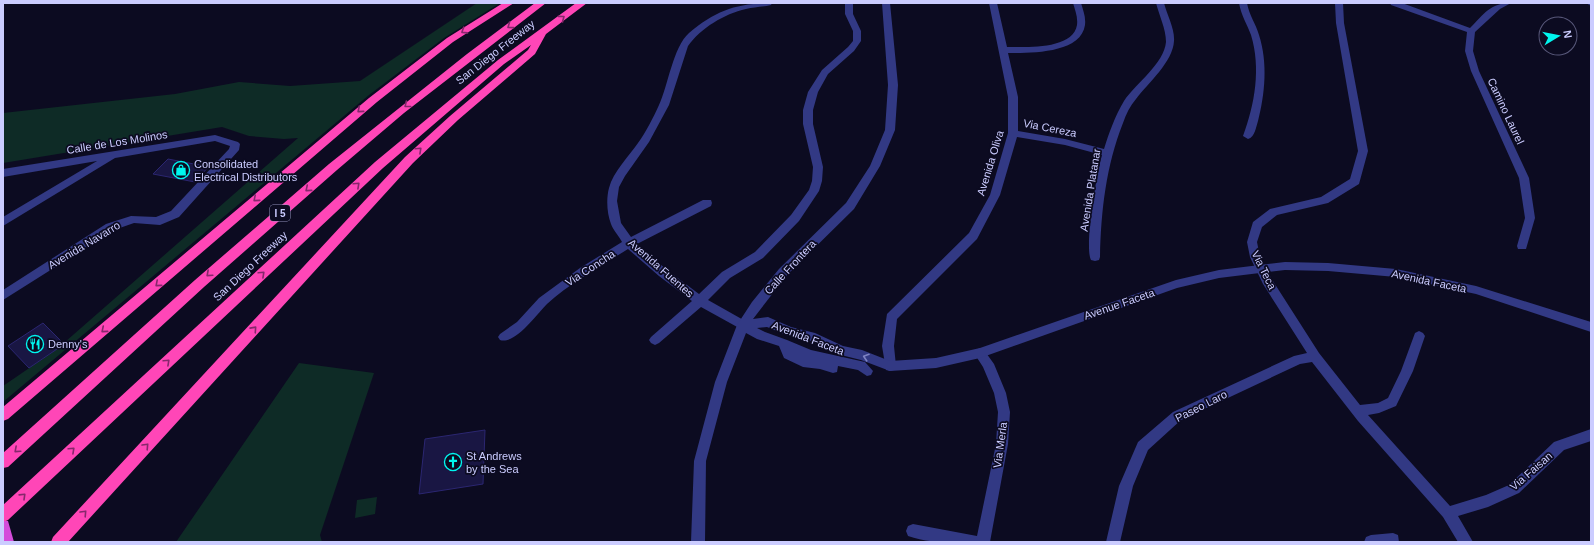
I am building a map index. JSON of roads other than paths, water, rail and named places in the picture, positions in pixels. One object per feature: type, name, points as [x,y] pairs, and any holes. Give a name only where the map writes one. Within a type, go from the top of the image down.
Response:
[{"type":"highway","points":[[3,415],[372,100],[450,40],[508,3]]},
{"type":"highway","name":"San Diego Freeway","points":[[3,462],[264,226],[397,114],[499,33],[541,3]]},
{"type":"highway","name":"San Diego Freeway","points":[[3,515],[379,165],[501,62],[582,3]]},
{"type":"highway","points":[[58,542],[409,160],[454,118],[532,52],[542,33]]},
{"type":"highway","points":[[3,526],[7,542]]},
{"type":"street","name":"Avenida Fuentes","points":[[743,325],[700,301],[663,273],[630,243],[616,224],[612,201],[614,187],[621,174],[644,142],[664,105],[684,46],[691,36],[715,18],[730,11],[746,6],[768,3]]},
{"type":"street","points":[[655,340],[700,301],[726,275],[754,259],[764,250],[803,208],[814,191],[817,182],[818,167],[808,124],[808,110],[813,92],[825,72],[851,49],[857,41],[857,31],[849,14],[849,3]]},
{"type":"street","name":"Calle Frontera","points":[[698,542],[700,461],[721,382],[743,325],[756,305],[784,272],[850,206],[875,166],[890,130],[893,85],[886,3]]},
{"type":"street","name":"Avenida Oliva","points":[[890,366],[888,346],[891,316],[973,236],[995,195],[1013,133],[1013,97],[993,3]]},
{"type":"street","points":[[1004,50],[1043,50],[1068,42],[1080,30],[1081,16],[1077,3]]},
{"type":"street","name":"Avenida Platanar","points":[[1095,256],[1095,230],[1106,152],[1128,102],[1164,58],[1170,42],[1160,3]]},
{"type":"street","points":[[1243,3],[1243,9],[1255,35],[1261,68],[1256,116],[1248,136]]},
{"type":"street","name":"Via Teca","points":[[1339,3],[1340,24],[1364,151],[1355,181],[1324,200],[1274,212],[1257,225],[1252,242],[1256,257],[1267,281],[1315,356],[1358,411],[1448,513],[1466,542]]},
{"type":"street","points":[[1394,3],[1471,31],[1497,7],[1507,3]]},
{"type":"street","name":"Camino Laurel","points":[[1471,31],[1469,51],[1474,71],[1524,178],[1530,218],[1522,246]]},
{"type":"street","name":"Via Cereza","points":[[1013,133],[1065,142],[1106,152]]},
{"type":"street","name":"Calle de Los Molinos","points":[[3,173],[215,138],[235,144]]},
{"type":"street","name":"Avenida Navarro","points":[[3,296],[110,227],[124,221],[137,219],[154,222],[165,220],[175,214],[234,150],[235,144]]},
{"type":"street","points":[[3,222],[115,154]]},
{"type":"street","name":"Via Concha","points":[[504,337],[522,325],[544,301],[568,282],[630,243],[707,203]]},
{"type":"street","name":"Avenida Faceta","points":[[1261,269],[1285,266],[1328,267],[1396,273],[1476,290],[1591,327]]},
{"type":"street","name":"Avenue Faceta","points":[[980,353],[1176,284],[1218,274],[1261,269]]},
{"type":"street","name":"Avenida Faceta","points":[[743,325],[768,322],[789,331],[798,332],[841,351],[862,355],[890,366],[936,363],[980,353]]},
{"type":"street","name":"Avenida Faceta","points":[[743,325],[761,336],[787,345]]},
{"type":"street","points":[[798,332],[787,345],[788,355],[803,362],[820,360],[861,373],[890,366]]},
{"type":"street","points":[[1358,411],[1379,408],[1392,402],[1406,371],[1419,336]]},
{"type":"street","points":[[820,360],[825,343]]},
{"type":"street","name":"Via Merla","points":[[980,353],[988,364],[1000,393],[1004,412],[1002,444],[983,542]]},
{"type":"street","name":"Paseo Laro","points":[[1113,542],[1126,486],[1143,446],[1177,416],[1298,360],[1315,356]]},
{"type":"street","name":"Via Faisan","points":[[1448,513],[1488,501],[1514,489],[1559,446],[1591,435]]},
{"type":"street","points":[[913,531],[975,542]]},
{"type":"street","points":[[1371,542],[1393,540]]},
{"type":"place","name":"Consolidated Electrical Distributors","points":[[181,170]]},
{"type":"place","name":"Denny's","points":[[35,344]]},
{"type":"place","name":"St Andrews by the Sea","points":[[453,462]]}]
